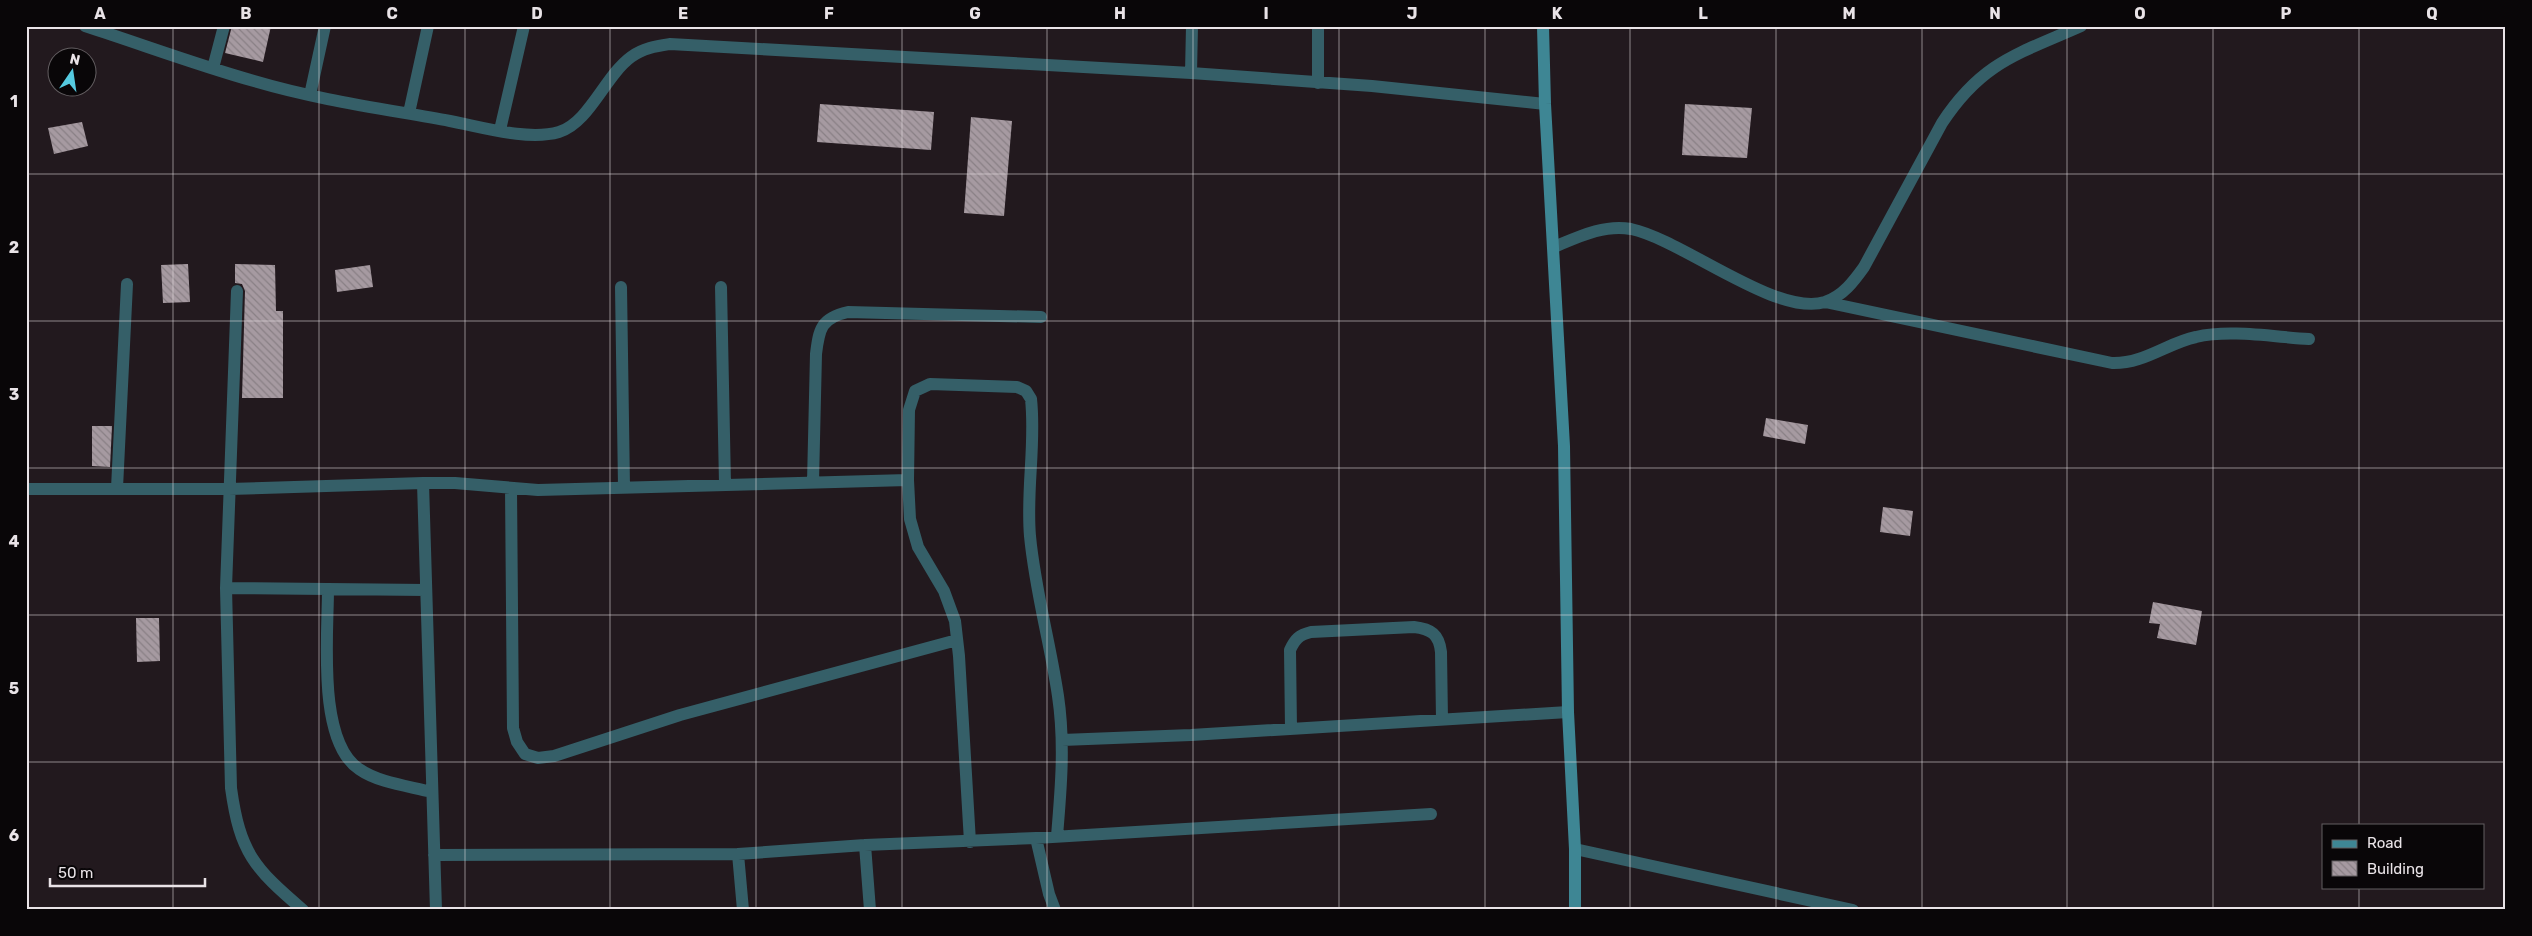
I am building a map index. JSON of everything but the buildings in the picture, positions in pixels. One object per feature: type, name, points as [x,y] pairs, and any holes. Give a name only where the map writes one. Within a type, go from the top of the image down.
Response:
[{"type":"street","points":[[85,26],[255,82],[500,130],[543,135],[560,132],[576,122],[616,70],[632,56],[651,47],[670,44],[1191,73],[1318,82],[1545,104]]},
{"type":"street","points":[[213,68],[224,26]]},
{"type":"street","points":[[310,94],[325,26]]},
{"type":"street","points":[[409,113],[428,26]]},
{"type":"street","points":[[500,130],[524,26]]},
{"type":"street","points":[[1191,73],[1192,26]]},
{"type":"street","points":[[1318,26],[1318,82]]},
{"type":"street","points":[[1543,26],[1545,104],[1564,446],[1568,712],[1575,849],[1575,910]]},
{"type":"street","points":[[1825,302],[1849,288],[1864,267],[1942,123],[1956,101],[1993,66],[2015,54],[2080,26]]},
{"type":"street","points":[[1554,247],[1591,232],[1610,228],[1629,229],[1662,240],[1773,296],[1800,303],[1825,302],[2112,363],[2136,361],[2178,341],[2198,336],[2218,334],[2309,339]]},
{"type":"street","points":[[117,488],[127,284]]},
{"type":"street","points":[[721,287],[725,484]]},
{"type":"street","points":[[621,288],[624,487]]},
{"type":"street","points":[[237,291],[226,588],[231,788],[235,816],[242,841],[253,861],[268,880],[302,910]]},
{"type":"street","points":[[813,482],[818,338],[823,323],[835,314],[848,312],[1041,317]]},
{"type":"street","points":[[970,842],[957,640],[949,603],[923,558],[914,535],[908,502],[909,410],[915,391],[930,384],[1005,385],[1026,391],[1031,399],[1030,533],[1034,575],[1058,697],[1062,740],[1063,767],[1057,836]]},
{"type":"street","points":[[26,489],[229,489],[423,483],[455,483],[511,488],[624,487],[908,480]]},
{"type":"street","points":[[423,483],[436,910]]},
{"type":"street","points":[[511,488],[513,728],[525,754],[538,758],[554,756],[680,715],[957,640]]},
{"type":"street","points":[[226,588],[426,590]]},
{"type":"street","points":[[328,589],[329,710],[343,754],[358,769],[375,777],[432,792]]},
{"type":"street","points":[[1291,729],[1290,650],[1294,640],[1302,634],[1311,632],[1414,626],[1426,628],[1434,633],[1440,641],[1442,720]]},
{"type":"street","points":[[1062,740],[1291,729],[1568,712]]},
{"type":"street","points":[[434,855],[738,854],[865,845],[970,842],[1431,814]]},
{"type":"street","points":[[1036,838],[1055,910]]},
{"type":"street","points":[[865,845],[870,910]]},
{"type":"street","points":[[1575,849],[1853,910]]},
{"type":"street","points":[[738,854],[743,910]]}]
